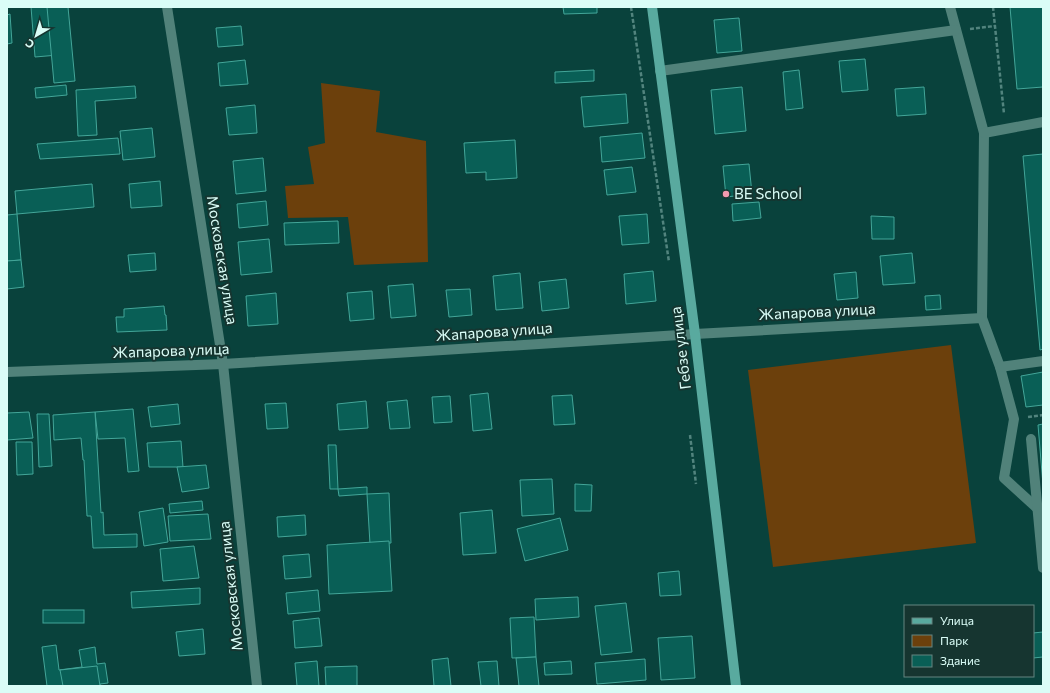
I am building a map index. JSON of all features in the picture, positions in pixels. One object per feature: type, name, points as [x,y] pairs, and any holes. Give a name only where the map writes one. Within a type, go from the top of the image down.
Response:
[{"type":"main road","name":"Гебзе улица","points":[[652,7],[695,334],[736,686]]},
{"type":"street","name":"Московская улица","points":[[167,7],[223,364],[257,686]]},
{"type":"street","points":[[950,7],[984,133],[982,318],[1000,367],[1014,419],[1004,478],[1038,509]]},
{"type":"street","points":[[660,71],[956,30]]},
{"type":"street","points":[[984,133],[1043,122]]},
{"type":"street","name":"Жапарова улица","points":[[7,372],[223,364],[695,334],[982,318]]},
{"type":"street","points":[[1000,367],[1043,361]]},
{"type":"street","points":[[1031,439],[1043,568]]},
{"type":"path","points":[[631,7],[670,265]]},
{"type":"path","points":[[993,7],[1005,129]]},
{"type":"path","points":[[956,30],[995,26]]},
{"type":"green space","points":[[321,83],[380,91],[376,132],[426,141],[428,262],[354,265],[348,217],[288,218],[285,186],[314,184],[308,147],[325,143]]},
{"type":"green space","points":[[951,345],[976,543],[773,567],[748,370]]},
{"type":"building","points":[[31,7],[54,7],[58,55],[35,57]]},
{"type":"building","points":[[47,7],[68,7],[75,81],[54,83]]},
{"type":"building","points":[[563,7],[597,7],[597,13],[564,14]]},
{"type":"building","points":[[1010,7],[1043,7],[1043,87],[1017,89]]},
{"type":"building","points":[[10,14],[12,43],[7,44],[7,15]]},
{"type":"building","points":[[739,18],[742,51],[717,53],[714,20]]},
{"type":"building","points":[[241,26],[243,45],[218,47],[216,28]]},
{"type":"building","points":[[865,59],[868,90],[842,92],[839,61]]},
{"type":"building","points":[[245,60],[248,84],[220,86],[218,63]]},
{"type":"building","points":[[594,70],[594,81],[555,83],[555,72]]},
{"type":"building","points":[[799,70],[803,108],[786,110],[783,72]]},
{"type":"building","points":[[66,85],[67,95],[36,98],[35,88]]},
{"type":"building","points":[[135,86],[136,98],[95,101],[97,135],[78,136],[76,90]]},
{"type":"building","points":[[742,87],[746,131],[715,134],[711,90]]},
{"type":"building","points":[[924,87],[926,114],[897,116],[895,89]]},
{"type":"building","points":[[626,94],[628,123],[584,127],[581,97]]},
{"type":"building","points":[[255,105],[257,133],[229,135],[226,108]]},
{"type":"building","points":[[152,128],[155,157],[123,160],[120,131]]},
{"type":"building","points":[[642,133],[645,158],[602,162],[600,137]]},
{"type":"building","points":[[118,138],[120,154],[40,159],[37,144]]},
{"type":"building","points":[[515,140],[517,178],[486,180],[486,172],[466,173],[464,143]]},
{"type":"building","points":[[1043,154],[1043,349],[1040,350],[1023,156]]},
{"type":"building","points":[[263,158],[266,191],[236,194],[233,161]]},
{"type":"building","points":[[749,164],[752,194],[726,197],[723,166]]},
{"type":"building","points":[[632,167],[636,192],[607,195],[604,170]]},
{"type":"building","points":[[160,181],[162,206],[131,208],[129,184]]},
{"type":"building","points":[[92,184],[94,207],[17,214],[15,191]]},
{"type":"building","points":[[266,201],[268,225],[239,228],[237,204]]},
{"type":"building","points":[[759,202],[761,218],[733,221],[732,204]]},
{"type":"building","points":[[17,214],[21,260],[7,261],[7,215]]},
{"type":"building","points":[[647,214],[649,243],[622,245],[619,216]]},
{"type":"building","points":[[871,216],[894,217],[894,239],[872,239]]},
{"type":"building","points":[[338,221],[339,243],[285,245],[284,223]]},
{"type":"building","points":[[269,239],[272,272],[241,275],[238,242]]},
{"type":"building","points":[[155,253],[156,270],[130,272],[128,255]]},
{"type":"building","points":[[912,253],[915,283],[883,285],[880,256]]},
{"type":"building","points":[[21,260],[24,287],[7,289],[7,261]]},
{"type":"building","points":[[653,271],[656,301],[626,304],[624,274]]},
{"type":"building","points":[[856,272],[858,298],[837,300],[834,274]]},
{"type":"building","points":[[520,273],[523,308],[496,310],[493,276]]},
{"type":"building","points":[[566,279],[569,308],[542,311],[539,282]]},
{"type":"building","points":[[413,284],[416,316],[391,318],[388,286]]},
{"type":"building","points":[[470,289],[472,315],[449,317],[446,290]]},
{"type":"building","points":[[372,291],[374,319],[350,321],[347,293]]},
{"type":"building","points":[[276,293],[278,324],[248,326],[246,296]]},
{"type":"building","points":[[940,295],[941,309],[926,310],[925,296]]},
{"type":"building","points":[[164,306],[167,330],[117,332],[116,317],[124,317],[124,309]]},
{"type":"building","points":[[1043,372],[1043,405],[1026,407],[1021,376]]},
{"type":"building","points":[[488,393],[492,429],[473,431],[470,395]]},
{"type":"building","points":[[572,395],[575,424],[554,425],[552,396]]},
{"type":"building","points":[[450,396],[452,422],[434,423],[432,397]]},
{"type":"building","points":[[407,400],[410,428],[390,429],[387,402]]},
{"type":"building","points":[[366,401],[368,428],[339,430],[337,404]]},
{"type":"building","points":[[286,403],[288,428],[267,429],[265,404]]},
{"type":"building","points":[[178,404],[180,424],[151,427],[148,407]]},
{"type":"building","points":[[133,409],[139,471],[128,472],[125,438],[98,439],[95,412]]},
{"type":"building","points":[[29,412],[33,438],[7,440],[7,413]]},
{"type":"building","points":[[95,412],[101,513],[103,512],[104,535],[137,534],[137,547],[93,548],[91,516],[87,516],[84,460],[81,438],[54,440],[53,415]]},
{"type":"building","points":[[37,414],[49,414],[52,466],[39,467]]},
{"type":"building","points":[[1043,424],[1043,485],[1038,425]]},
{"type":"building","points":[[181,441],[183,467],[149,467],[147,443]]},
{"type":"building","points":[[16,442],[32,442],[33,474],[17,475]]},
{"type":"building","points":[[328,445],[336,445],[338,489],[330,489]]},
{"type":"building","points":[[206,465],[209,488],[182,492],[177,467]]},
{"type":"building","points":[[552,479],[554,514],[522,516],[520,480]]},
{"type":"building","points":[[575,484],[592,485],[591,511],[575,511]]},
{"type":"building","points":[[367,487],[367,494],[339,496],[338,489]]},
{"type":"building","points":[[389,493],[391,543],[370,544],[367,494]]},
{"type":"building","points":[[202,501],[203,510],[170,513],[169,504]]},
{"type":"building","points":[[163,508],[168,542],[144,546],[139,512]]},
{"type":"building","points":[[492,510],[496,553],[463,555],[460,513]]},
{"type":"building","points":[[208,514],[211,539],[170,541],[168,516]]},
{"type":"building","points":[[305,515],[306,535],[278,537],[277,517]]},
{"type":"building","points":[[560,518],[568,550],[525,561],[517,529]]},
{"type":"building","points":[[389,541],[392,591],[329,594],[327,545]]},
{"type":"building","points":[[194,546],[199,578],[163,581],[160,549]]},
{"type":"building","points":[[309,554],[311,577],[285,579],[283,556]]},
{"type":"building","points":[[679,571],[681,595],[660,596],[658,573]]},
{"type":"building","points":[[200,588],[200,604],[132,608],[131,592]]},
{"type":"building","points":[[318,590],[320,611],[288,614],[286,593]]},
{"type":"building","points":[[578,597],[579,617],[536,620],[535,599]]},
{"type":"building","points":[[626,603],[632,652],[601,655],[595,606]]},
{"type":"building","points":[[43,610],[84,610],[84,623],[43,623]]},
{"type":"building","points":[[534,617],[536,657],[512,658],[510,618]]},
{"type":"building","points":[[319,618],[322,646],[295,648],[293,621]]},
{"type":"building","points":[[203,629],[205,654],[179,656],[176,632]]},
{"type":"building","points":[[1043,632],[1043,657],[1034,658],[1034,633]]},
{"type":"building","points":[[692,636],[695,678],[661,680],[658,638]]},
{"type":"building","points":[[56,645],[59,670],[82,667],[79,650],[95,647],[97,664],[105,663],[108,683],[100,684],[100,686],[47,686],[42,647]]},
{"type":"building","points":[[536,657],[539,686],[519,686],[516,658]]},
{"type":"building","points":[[448,658],[451,686],[434,686],[432,660]]},
{"type":"building","points":[[645,659],[646,680],[597,684],[595,663]]},
{"type":"building","points":[[317,661],[319,686],[297,686],[295,663]]},
{"type":"building","points":[[497,661],[499,686],[481,686],[478,662]]},
{"type":"building","points":[[571,661],[572,674],[545,675],[544,663]]},
{"type":"building","points":[[97,666],[100,686],[63,686],[60,670]]},
{"type":"building","points":[[357,666],[357,686],[326,686],[325,667]]},
{"type":"place","name":"BE School","points":[[726,194]]}]
